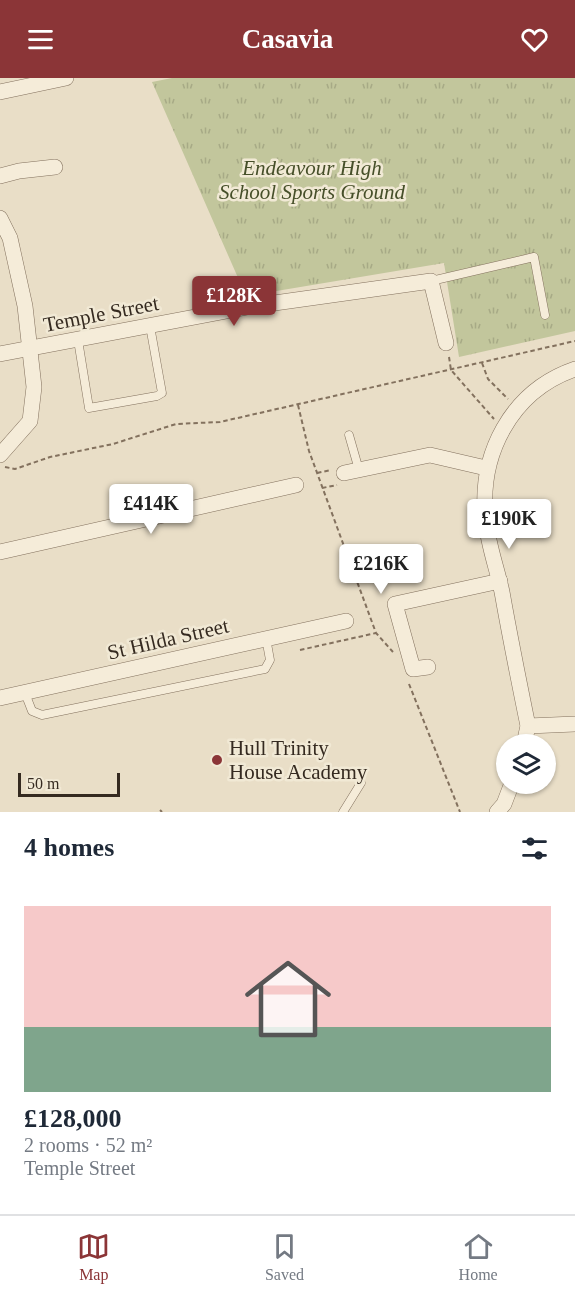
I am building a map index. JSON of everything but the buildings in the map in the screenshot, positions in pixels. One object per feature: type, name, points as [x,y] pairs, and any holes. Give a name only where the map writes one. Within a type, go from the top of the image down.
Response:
[{"type":"street","points":[[0,92],[66,78]]},
{"type":"street","points":[[0,176],[19,171],[55,167]]},
{"type":"street","points":[[0,218],[10,238],[25,306],[34,387],[30,421],[0,455]]},
{"type":"street","points":[[431,281],[446,343]]},
{"type":"street","name":"Temple Street","points":[[0,354],[253,306],[431,281]]},
{"type":"street","points":[[526,734],[528,726],[486,521],[486,468],[502,428],[528,397],[556,375],[575,369]]},
{"type":"street","points":[[351,472],[430,455],[486,468]]},
{"type":"street","points":[[0,552],[296,485]]},
{"type":"street","points":[[428,667],[413,669],[395,604],[500,581]]},
{"type":"street","name":"St Hilda Street","points":[[0,698],[346,621]]},
{"type":"street","points":[[528,726],[575,724]]},
{"type":"street","points":[[497,812],[504,804],[508,794]]},
{"type":"lane","points":[[431,281],[534,257],[545,315]]},
{"type":"lane","points":[[78,340],[89,408],[157,396],[162,393],[150,326]]},
{"type":"lane","points":[[349,435],[351,472]]},
{"type":"lane","points":[[25,693],[32,711],[42,715],[265,669],[270,660],[266,638]]},
{"type":"lane","points":[[343,812],[361,783]]},
{"type":"path","points":[[0,464],[9,470],[15,469],[50,457],[113,444],[176,424],[220,422],[575,341]]},
{"type":"path","points":[[446,343],[451,370],[502,428]]},
{"type":"path","points":[[482,363],[492,384],[519,409]]},
{"type":"path","points":[[298,405],[309,451],[376,633],[400,659]]},
{"type":"path","points":[[300,650],[376,633]]},
{"type":"path","points":[[408,680],[460,812]]},
{"type":"green space","name":"Endeavour High School Sports Ground","points":[[172,78],[575,78],[575,331],[459,357],[444,263],[246,296],[152,82]]},
{"type":"place","name":"Hull Trinity House Academy","points":[[217,760]]}]
